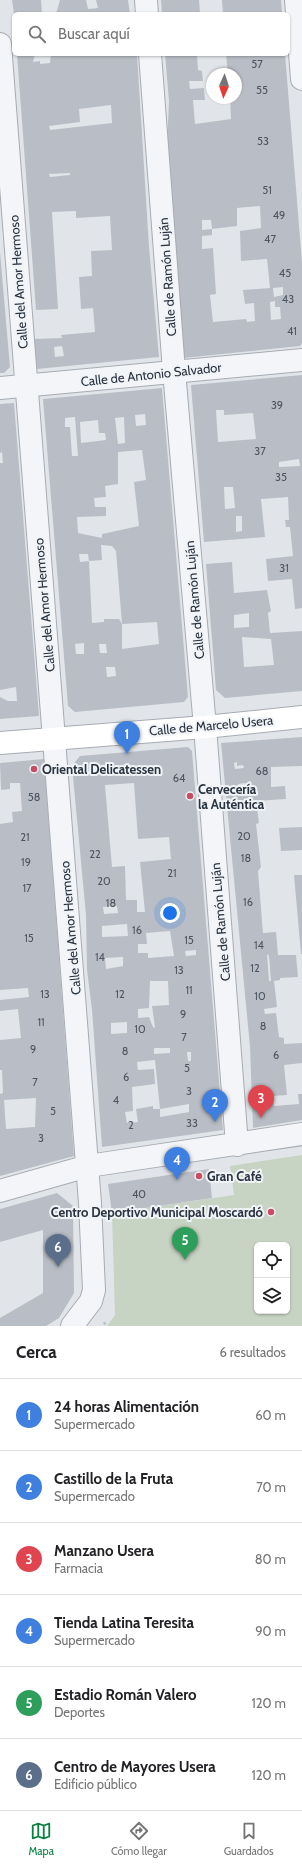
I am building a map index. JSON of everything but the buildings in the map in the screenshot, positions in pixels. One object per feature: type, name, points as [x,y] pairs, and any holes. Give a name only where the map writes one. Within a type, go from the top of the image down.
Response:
[{"type":"main road","name":"Calle de Marcelo Usera","points":[[0,743],[54,740],[205,727],[302,717]]},
{"type":"street","points":[[146,0],[147,12]]},
{"type":"street","points":[[296,0],[302,79]]},
{"type":"street","name":"Calle del Amor Hermoso","points":[[0,44],[88,1166],[94,1290],[91,1301],[72,1326]]},
{"type":"street","name":"Calle de Ramón Luján","points":[[150,56],[174,371],[205,727],[237,1145]]},
{"type":"street","name":"Calle de Antonio Salvador","points":[[0,388],[302,360]]},
{"type":"street","points":[[0,1191],[88,1166],[237,1145],[302,1134]]},
{"type":"path","points":[[104,1322],[106,1326]]},
{"type":"green space","points":[[302,1155],[302,1326],[107,1326],[115,1315],[112,1213],[234,1195],[230,1166]]},
{"type":"place","name":"24 horas Alimentación","points":[[127,754]]},
{"type":"place","name":"Oriental Delicatessen","points":[[34,769]]},
{"type":"place","name":"Cervecería la Auténtica","points":[[190,796]]},
{"type":"place","name":"Manzano Usera","points":[[261,1118]]},
{"type":"place","name":"Castillo de la Fruta","points":[[215,1122]]},
{"type":"place","name":"Gran Café","points":[[199,1176]]},
{"type":"place","name":"Tienda Latina Teresita","points":[[177,1180]]},
{"type":"place","name":"Centro Deportivo Municipal Moscardó","points":[[271,1212]]},
{"type":"place","name":"Estadio Román Valero","points":[[185,1260]]},
{"type":"place","name":"Centro de Mayores Usera","points":[[58,1267]]}]
